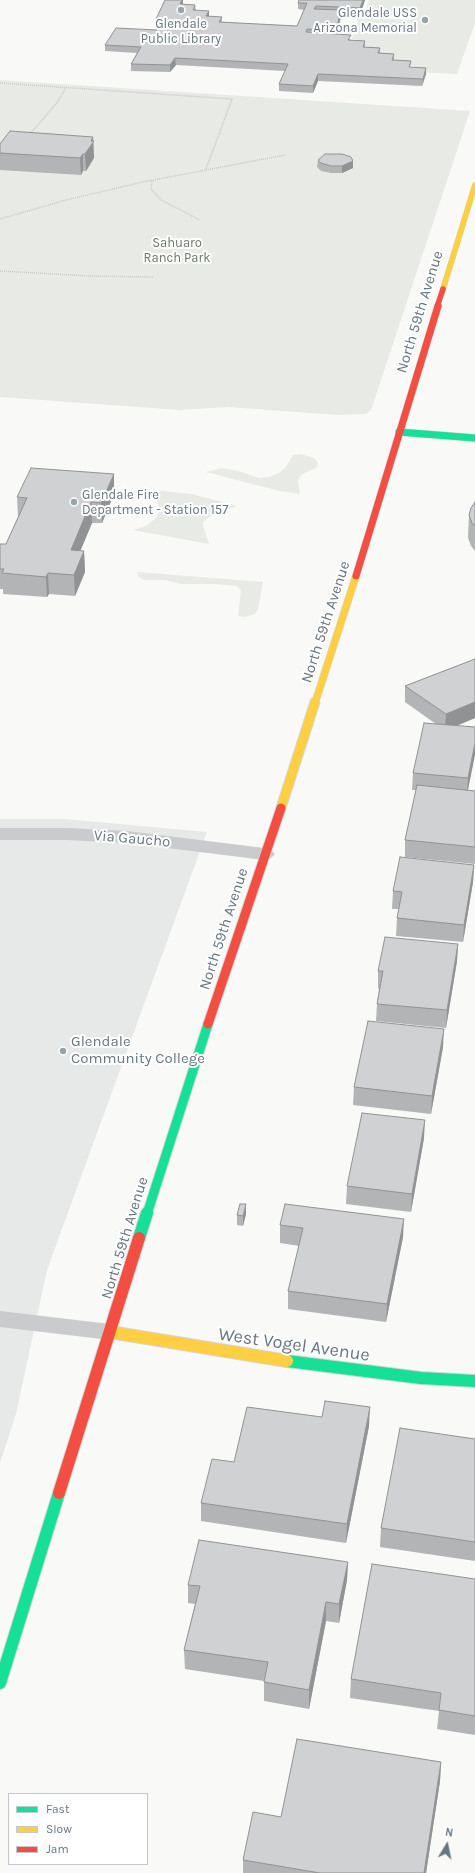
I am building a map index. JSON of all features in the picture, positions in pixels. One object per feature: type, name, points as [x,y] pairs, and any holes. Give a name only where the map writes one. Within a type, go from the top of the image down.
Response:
[{"type":"main road","name":"North 59th Avenue","points":[[0,1683],[193,1069],[291,777],[349,598],[475,185]]},
{"type":"main road","points":[[399,432],[475,438]]},
{"type":"main road","name":"West Vogel Avenue","points":[[110,1332],[206,1349],[344,1368],[421,1378],[475,1381]]},
{"type":"street","name":"Via Gaucho","points":[[0,834],[44,833],[127,837],[264,854]]},
{"type":"lane","points":[[0,1319],[110,1332]]},
{"type":"path","points":[[0,83],[232,99],[206,169]]},
{"type":"path","points":[[26,138],[56,104],[66,88]]},
{"type":"path","points":[[0,219],[66,200],[152,180],[285,155]]},
{"type":"path","points":[[152,180],[151,189],[161,200],[200,220]]},
{"type":"path","points":[[0,271],[91,276],[152,277]]},
{"type":"shaded area","name":"Glendale Community College","points":[[0,819],[65,819],[207,832],[47,1270],[16,1414],[0,1463]]},
{"type":"green space","points":[[369,0],[475,0],[475,23],[457,74],[414,72],[415,66],[399,65],[400,60],[383,59],[385,53],[368,52],[370,47],[354,45],[356,39],[352,39],[359,17],[411,20],[411,17],[381,16],[366,10]]},
{"type":"green space","name":"Sahuaro Ranch Park","points":[[0,80],[470,111],[371,410],[366,414],[338,415],[229,407],[180,410],[0,397]]},
{"type":"green space","points":[[301,454],[314,458],[318,463],[316,468],[302,474],[299,478],[298,482],[300,494],[280,491],[206,472],[222,468],[238,471],[259,478],[269,477],[279,473],[286,467],[293,455]]},
{"type":"green space","points":[[152,490],[192,494],[237,506],[211,516],[203,522],[209,544],[133,530],[146,526],[155,519],[159,513],[158,502]]},
{"type":"green space","points":[[137,572],[263,582],[258,609],[255,614],[245,617],[238,616],[241,590],[236,586],[215,584],[182,584],[165,580],[145,580],[139,577]]},
{"type":"building","points":[[165,0],[182,0],[180,4],[195,5],[193,10],[209,11],[206,16],[222,17],[219,22],[297,26],[307,3],[298,3],[299,0],[363,0],[360,8],[316,6],[314,9],[341,10],[336,31],[307,29],[306,32],[351,35],[348,40],[365,41],[363,47],[380,48],[378,53],[394,54],[392,60],[411,61],[409,67],[426,68],[423,79],[318,74],[313,86],[279,84],[288,64],[175,58],[170,65],[131,64],[141,47],[105,45],[116,28],[157,30],[163,19],[156,19]]},
{"type":"building","points":[[10,131],[93,137],[91,141],[94,141],[85,154],[83,154],[80,158],[0,153],[0,144]]},
{"type":"building","points":[[325,154],[342,154],[351,157],[353,161],[342,166],[331,166],[321,163],[318,160]]},
{"type":"building","name":"Glendale Fire Department - Station 157","points":[[31,468],[114,474],[101,503],[91,502],[71,550],[84,551],[74,575],[48,573],[46,577],[2,573],[4,569],[0,569],[0,544],[6,544],[27,498],[17,497]]},
{"type":"building","points":[[475,502],[475,526],[469,515]]},
{"type":"building","points":[[475,659],[475,702],[446,714],[405,686]]},
{"type":"building","points":[[424,723],[475,727],[475,743],[468,778],[413,773]]},
{"type":"building","points":[[417,785],[475,791],[475,847],[405,840]]},
{"type":"building","points":[[400,857],[474,865],[464,925],[397,918],[402,892],[393,891]]},
{"type":"building","points":[[385,937],[458,944],[447,1010],[377,1004],[383,971],[378,971]]},
{"type":"building","points":[[368,1021],[444,1029],[432,1096],[354,1087]]},
{"type":"building","points":[[362,1113],[425,1120],[412,1194],[347,1186]]},
{"type":"building","points":[[240,1204],[246,1204],[243,1216],[237,1215]]},
{"type":"building","points":[[285,1204],[404,1219],[387,1304],[288,1291],[303,1228],[280,1225]]},
{"type":"building","points":[[325,1401],[370,1407],[347,1524],[201,1503],[212,1459],[234,1462],[247,1407],[322,1417]]},
{"type":"building","points":[[400,1428],[475,1439],[475,1542],[381,1528]]},
{"type":"building","points":[[199,1540],[348,1562],[339,1604],[326,1602],[309,1690],[264,1682],[268,1662],[184,1650],[200,1586],[188,1585]]},
{"type":"building","points":[[372,1564],[475,1579],[475,1716],[439,1710],[441,1693],[351,1679]]},
{"type":"building","points":[[297,1739],[441,1762],[424,1873],[320,1873],[243,1860],[253,1812],[281,1817]]},
{"type":"traffic: fast","points":[[399,432],[475,438]]},
{"type":"traffic: fast","points":[[139,1238],[208,1024]]},
{"type":"traffic: fast","points":[[287,1361],[421,1378],[475,1381]]},
{"type":"traffic: fast","points":[[0,1683],[59,1493]]},
{"type":"traffic: slow","points":[[443,289],[475,185]]},
{"type":"traffic: slow","points":[[281,808],[356,576]]},
{"type":"traffic: slow","points":[[110,1332],[206,1349],[287,1361]]},
{"type":"traffic: jam","points":[[356,576],[443,289]]},
{"type":"traffic: jam","points":[[208,1024],[281,808]]},
{"type":"traffic: jam","points":[[59,1493],[139,1238]]},
{"type":"place","name":"Glendale Public Library","points":[[181,10]]},
{"type":"place","name":"Glendale USS Arizona Memorial","points":[[425,20]]},
{"type":"place","name":"Glendale Fire Department - Station 157","points":[[74,502]]},
{"type":"place","name":"Glendale Community College","points":[[63,1051]]}]
